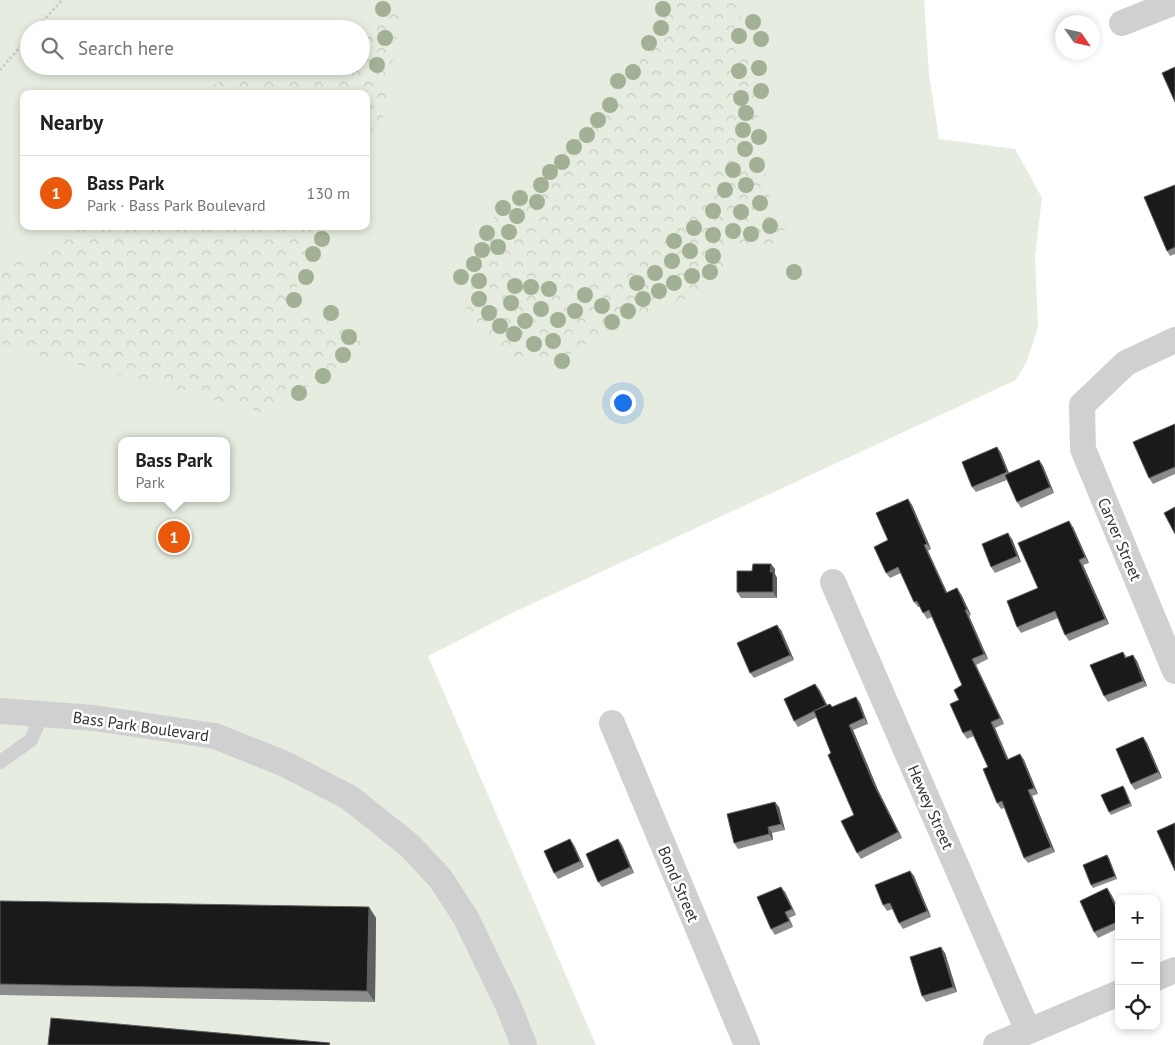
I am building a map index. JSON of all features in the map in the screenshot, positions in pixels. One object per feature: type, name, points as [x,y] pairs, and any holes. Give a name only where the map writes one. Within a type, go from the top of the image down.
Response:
[{"type":"street","points":[[1122,23],[1175,2]]},
{"type":"street","name":"Carver Street","points":[[1175,340],[1126,363],[1082,404],[1083,449],[1175,671]]},
{"type":"street","name":"Hewey Street","points":[[833,582],[1028,1031]]},
{"type":"street","name":"Bass Park Boulevard","points":[[0,711],[94,718],[215,736],[285,764],[350,798],[409,845],[440,878],[466,918],[508,1005],[524,1045]]},
{"type":"street","name":"Bond Street","points":[[612,722],[747,1045]]},
{"type":"street","points":[[1160,976],[1175,970]]},
{"type":"street","points":[[996,1045],[1115,996]]},
{"type":"lane","points":[[0,762],[31,740],[42,714]]},
{"type":"path","points":[[44,20],[62,0]]},
{"type":"path","points":[[0,70],[20,47]]},
{"type":"green space","points":[[0,0],[924,0],[929,74],[939,139],[1015,149],[1042,198],[1035,257],[1038,327],[1027,361],[1016,380],[512,613],[428,656],[596,1045],[0,1045]]},
{"type":"green space","points":[[653,0],[739,0],[759,121],[768,192],[785,229],[780,245],[766,251],[732,241],[723,247],[725,260],[720,281],[705,294],[618,324],[557,362],[537,363],[507,355],[469,329],[465,314],[474,274],[492,221],[503,199],[537,184],[606,106],[643,53],[660,9]]},
{"type":"green space","points":[[402,7],[382,124],[370,146],[370,90],[207,90],[237,75],[370,75],[370,20]]},
{"type":"green space","points":[[64,230],[327,230],[284,311],[356,327],[363,353],[264,413],[92,368],[0,347],[0,256],[34,260]]},
{"type":"building","points":[[1175,67],[1175,102],[1162,73]]},
{"type":"building","points":[[1175,185],[1175,247],[1167,251],[1144,197]]},
{"type":"building","points":[[1175,424],[1175,467],[1149,478],[1133,442]]},
{"type":"building","points":[[997,447],[1007,472],[972,487],[962,462]]},
{"type":"building","points":[[1039,460],[1050,487],[1017,502],[1005,475]]},
{"type":"building","points":[[908,499],[927,544],[924,545],[946,593],[957,588],[984,654],[972,659],[1000,718],[991,722],[1007,760],[1020,754],[1034,788],[1028,790],[1051,847],[1024,858],[1002,801],[997,803],[983,769],[988,767],[971,730],[963,733],[950,704],[959,700],[954,690],[962,685],[929,610],[923,613],[917,601],[914,602],[898,567],[886,573],[874,547],[888,540],[876,513]]},
{"type":"building","points":[[1175,507],[1175,534],[1164,513]]},
{"type":"building","points":[[1069,521],[1085,557],[1079,560],[1105,619],[1065,635],[1055,611],[1017,627],[1007,601],[1038,588],[1018,543]]},
{"type":"building","points":[[1008,533],[1017,556],[991,567],[982,544]]},
{"type":"building","points":[[753,564],[771,564],[770,572],[773,572],[773,592],[737,592],[737,571],[752,571]]},
{"type":"building","points":[[777,625],[790,655],[750,673],[737,643]]},
{"type":"building","points":[[1123,652],[1125,658],[1133,655],[1143,681],[1104,696],[1090,665]]},
{"type":"building","points":[[815,684],[826,705],[794,721],[784,699]]},
{"type":"building","points":[[856,697],[864,718],[849,725],[874,785],[898,832],[857,853],[841,821],[854,815],[828,755],[831,753],[814,711],[830,704],[832,707]]},
{"type":"building","points":[[1143,737],[1158,772],[1131,784],[1116,749]]},
{"type":"building","points":[[1123,786],[1130,803],[1109,812],[1101,795]]},
{"type":"building","points":[[775,802],[781,824],[768,827],[769,834],[734,843],[727,814]]},
{"type":"building","points":[[1175,823],[1175,871],[1157,831]]},
{"type":"building","points":[[570,839],[580,861],[554,873],[544,851]]},
{"type":"building","points":[[618,839],[630,867],[598,882],[586,854]]},
{"type":"building","points":[[1107,855],[1115,876],[1091,885],[1083,865]]},
{"type":"building","points":[[910,871],[927,911],[899,923],[890,903],[883,905],[875,885]]},
{"type":"building","points":[[781,887],[792,909],[785,912],[789,921],[771,929],[757,897]]},
{"type":"building","points":[[1107,888],[1115,905],[1115,923],[1094,932],[1080,901]]},
{"type":"building","points":[[0,901],[369,907],[367,991],[0,984]]},
{"type":"building","points":[[941,947],[953,987],[922,996],[910,957]]},
{"type":"building","points":[[51,1018],[330,1043],[329,1045],[48,1045]]},
{"type":"place","name":"Bass Park","points":[[174,537]]}]
